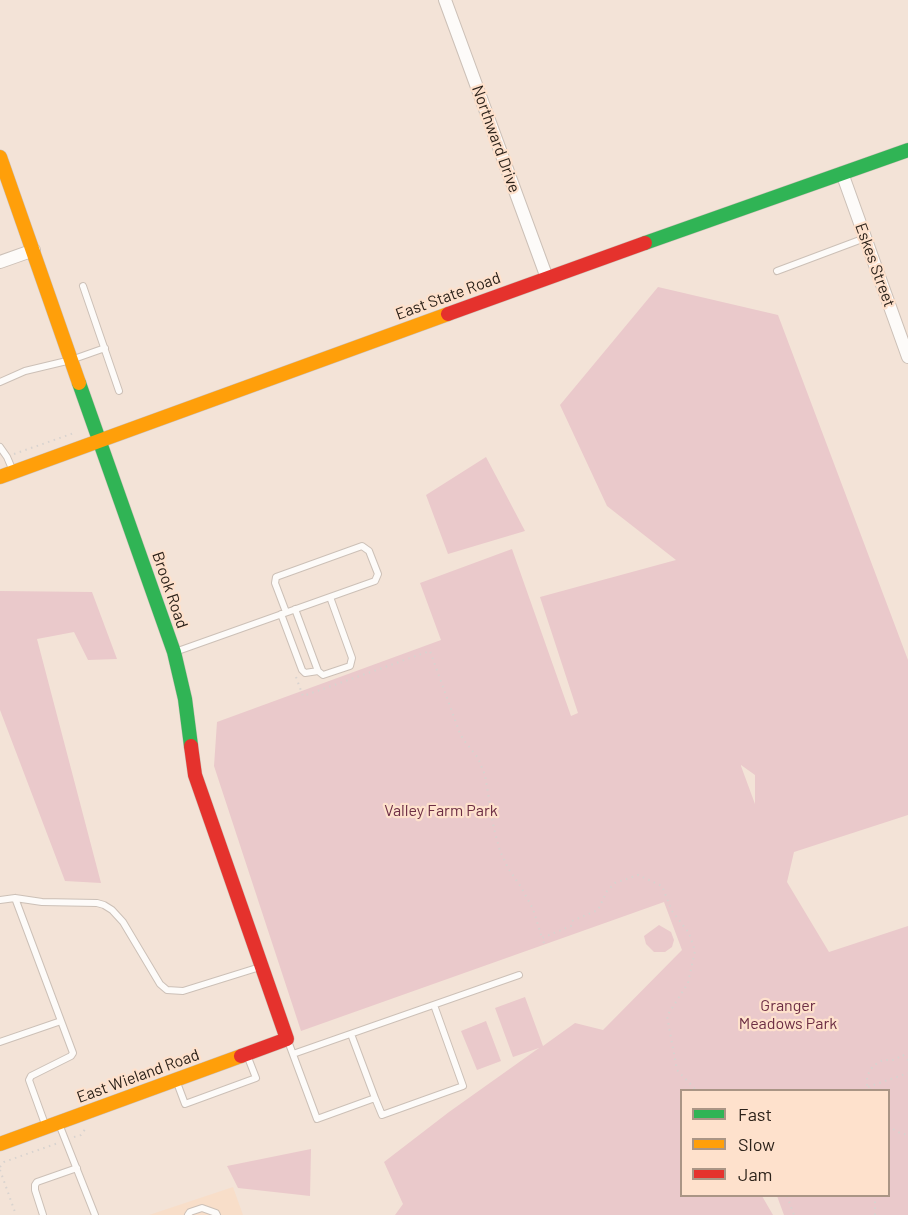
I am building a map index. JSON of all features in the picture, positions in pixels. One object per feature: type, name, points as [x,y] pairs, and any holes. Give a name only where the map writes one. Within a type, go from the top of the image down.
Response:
[{"type":"street","name":"Northward Drive","points":[[446,0],[547,278]]},
{"type":"street","name":"East State Road","points":[[7,474],[908,150]]},
{"type":"street","name":"Brook Road","points":[[0,157],[174,652],[185,699],[195,775],[288,1039]]},
{"type":"street","name":"Eskes Street","points":[[842,174],[908,357]]},
{"type":"street","points":[[0,262],[34,250]]},
{"type":"street","name":"East Wieland Road","points":[[0,1144],[288,1039]]},
{"type":"lane","points":[[777,271],[866,238]]},
{"type":"lane","points":[[83,286],[119,392]]},
{"type":"lane","points":[[0,382],[25,371],[71,360],[105,348]]},
{"type":"lane","points":[[0,447],[7,456],[7,474]]},
{"type":"lane","points":[[174,652],[284,613],[295,609],[375,581],[378,574],[369,551],[362,546],[276,577],[275,583],[284,613],[302,670],[305,673],[318,671]]},
{"type":"lane","points":[[295,609],[318,671],[323,675],[350,666],[352,658],[330,597]]},
{"type":"lane","points":[[15,898],[73,1053],[31,1076],[29,1080],[77,1168],[95,1215]]},
{"type":"lane","points":[[0,900],[15,898],[42,902],[104,905],[123,922],[160,984],[167,990],[183,991],[261,966]]},
{"type":"lane","points":[[293,1054],[519,975]]},
{"type":"lane","points":[[351,1034],[382,1115],[463,1086],[434,1005]]},
{"type":"lane","points":[[0,1042],[62,1022]]},
{"type":"lane","points":[[288,1039],[317,1119],[375,1098]]},
{"type":"lane","points":[[176,1080],[185,1104],[246,1082],[256,1078],[246,1054]]},
{"type":"lane","points":[[43,1215],[35,1190],[37,1182],[77,1168]]},
{"type":"lane","points":[[188,1215],[202,1208],[217,1215]]},
{"type":"path","points":[[7,456],[74,433]]},
{"type":"path","points":[[430,651],[459,731],[478,758],[485,775],[500,852],[533,909],[544,943]]},
{"type":"path","points":[[542,938],[571,926],[572,921],[598,910],[607,891],[615,883],[638,875],[662,886],[672,911],[689,933],[695,951],[688,983],[667,1016],[677,1070],[695,1089]]},
{"type":"path","points":[[908,1060],[903,1055],[894,1060],[883,1060],[873,1066],[867,1076],[867,1085],[868,1087],[908,1073]]},
{"type":"path","points":[[890,1128],[908,1134]]},
{"type":"path","points":[[0,1170],[16,1215]]},
{"type":"path","points":[[787,1197],[794,1215]]},
{"type":"path","points":[[875,1197],[875,1215]]},
{"type":"shaded area","points":[[233,1187],[243,1215],[149,1215]]},
{"type":"green space","points":[[658,287],[778,315],[908,660],[908,815],[794,852],[787,882],[829,952],[908,926],[908,1215],[784,1215],[777,1197],[890,1197],[890,1089],[680,1089],[680,1197],[763,1197],[773,1215],[395,1215],[403,1204],[384,1162],[539,1048],[513,1057],[495,1008],[525,997],[543,1046],[575,1023],[603,1030],[682,950],[664,902],[301,1031],[214,766],[217,722],[441,640],[420,583],[512,549],[571,716],[578,713],[540,597],[676,560],[607,506],[560,405]],"holes":[[[741,765],[755,775],[755,804]]]},
{"type":"green space","points":[[486,457],[525,531],[448,554],[426,495]]},
{"type":"green space","points":[[0,591],[92,592],[117,659],[88,660],[74,632],[37,639],[101,883],[65,881],[0,710]]},
{"type":"green space","points":[[659,925],[671,932],[674,940],[672,947],[665,952],[654,952],[646,944],[644,936]]},
{"type":"green space","points":[[486,1021],[501,1061],[477,1070],[461,1031]]},
{"type":"green space","points":[[311,1149],[310,1196],[238,1188],[227,1166]]},
{"type":"traffic: fast","points":[[645,243],[908,150]]},
{"type":"traffic: fast","points":[[79,383],[174,652],[185,699],[191,746]]},
{"type":"traffic: slow","points":[[0,157],[79,383]]},
{"type":"traffic: slow","points":[[0,477],[448,314]]},
{"type":"traffic: slow","points":[[0,1144],[241,1056]]},
{"type":"traffic: jam","points":[[448,314],[645,243]]},
{"type":"traffic: jam","points":[[191,746],[195,775],[287,1039],[241,1056]]},
{"type":"park label","name":"Valley Farm Park","points":[[441,811]]},
{"type":"park label","name":"Granger Meadows Park","points":[[788,1015]]}]
